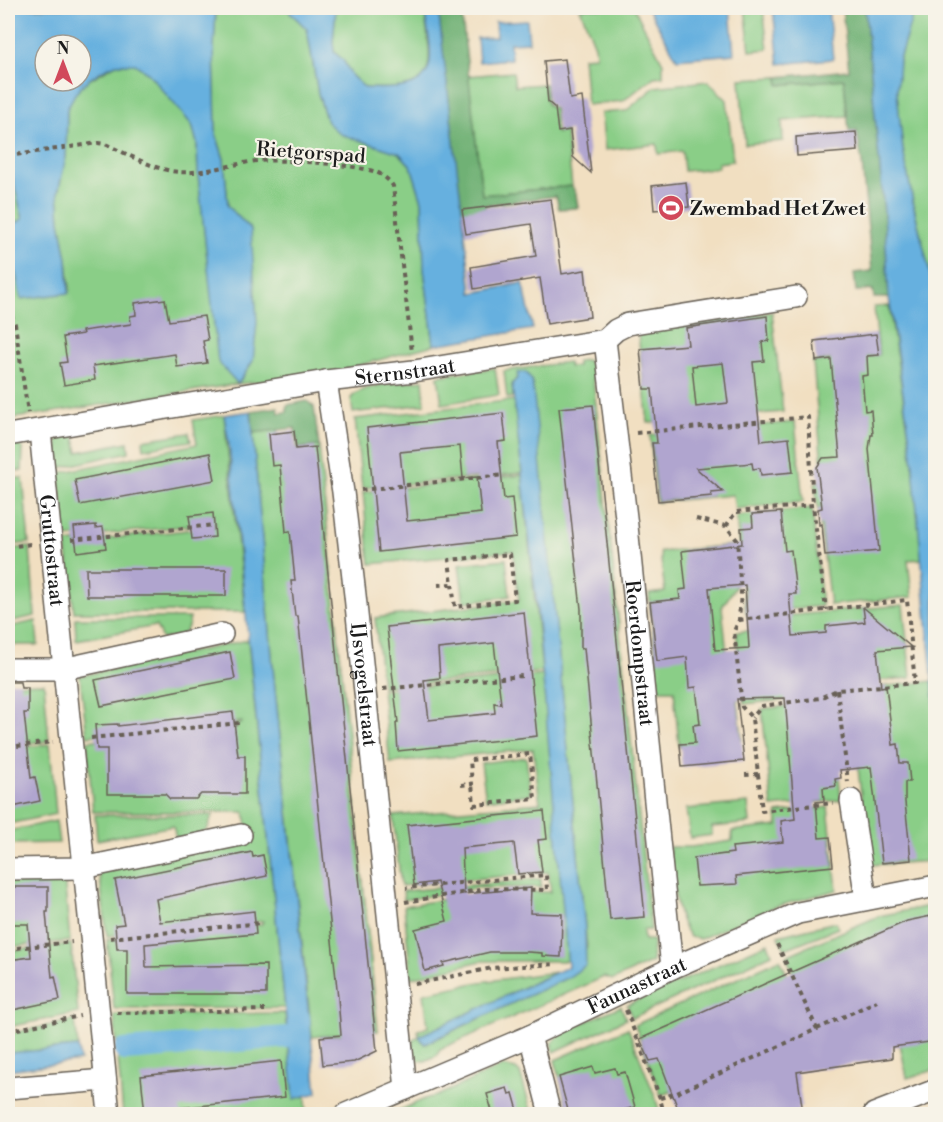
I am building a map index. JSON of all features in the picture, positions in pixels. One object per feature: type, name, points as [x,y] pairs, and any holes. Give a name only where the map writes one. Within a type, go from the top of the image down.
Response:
[{"type":"street","name":"Sternstraat","points":[[8,435],[326,381],[414,370],[605,340],[616,330],[628,324],[796,297]]},
{"type":"street","name":"Roerdompstraat","points":[[605,340],[617,435],[672,968]]},
{"type":"street","name":"IJsvogelstraat","points":[[326,381],[342,492],[388,897],[406,1089]]},
{"type":"street","name":"Gruttostraat","points":[[35,431],[51,543],[109,1114]]},
{"type":"street","points":[[8,669],[63,669],[222,634]]},
{"type":"street","points":[[851,800],[866,899]]},
{"type":"street","points":[[8,869],[83,868],[241,835]]},
{"type":"street","name":"Faunastraat","points":[[346,1114],[530,1036],[672,968],[798,913],[936,886]]},
{"type":"street","points":[[530,1036],[550,1114]]},
{"type":"street","points":[[8,1088],[105,1080]]},
{"type":"street","points":[[874,1114],[910,1107],[936,1090]]},
{"type":"path","name":"Rietgorspad","points":[[8,156],[73,146],[105,144],[171,171],[194,171],[266,161],[310,163],[377,172],[390,182],[394,193],[414,370]]},
{"type":"path","points":[[8,306],[15,324],[35,431]]},
{"type":"path","points":[[617,435],[808,417],[813,505],[826,610]]},
{"type":"path","points":[[342,492],[504,476]]},
{"type":"path","points":[[726,526],[736,512],[813,505]]},
{"type":"path","points":[[696,519],[726,526],[737,540],[741,592],[739,620],[734,631],[742,707],[752,718],[762,811],[851,800],[837,690]]},
{"type":"path","points":[[8,547],[214,525]]},
{"type":"path","points":[[510,554],[515,600],[455,607],[452,584],[449,560],[510,554]]},
{"type":"path","points":[[438,585],[452,584]]},
{"type":"path","points":[[739,620],[907,600],[915,683],[837,690],[820,698],[762,706],[752,718]]},
{"type":"path","points":[[364,691],[523,676]]},
{"type":"path","points":[[8,747],[239,723]]},
{"type":"path","points":[[530,754],[535,799],[474,805],[472,784],[470,760],[530,754]]},
{"type":"path","points":[[745,775],[758,774]]},
{"type":"path","points":[[461,785],[472,784]]},
{"type":"path","points":[[546,875],[547,890],[486,889],[388,897],[546,875]]},
{"type":"path","points":[[8,949],[261,923]]},
{"type":"path","points":[[768,926],[817,1029]]},
{"type":"path","points":[[396,988],[492,968],[555,964]]},
{"type":"path","points":[[619,993],[660,1098],[664,1114]]},
{"type":"path","points":[[660,1098],[677,1093],[877,1001]]},
{"type":"path","points":[[8,1031],[98,1013],[265,1010]]},
{"type":"green space","points":[[216,8],[286,8],[307,29],[318,93],[327,122],[399,153],[411,166],[422,201],[424,269],[434,345],[323,375],[238,384],[8,419],[8,237],[21,299],[70,289],[58,193],[66,157],[67,109],[75,93],[93,93],[93,77],[116,64],[135,64],[149,74],[192,125],[197,143],[198,175],[209,274],[251,230],[228,206],[224,159],[216,134],[214,48]]},
{"type":"green space","points":[[336,8],[424,8],[429,48],[426,73],[419,81],[407,86],[365,88],[352,76],[343,60],[334,52]]},
{"type":"green space","points":[[438,8],[461,8],[482,195],[572,186],[578,208],[559,209],[556,196],[485,205],[486,215],[462,218]]},
{"type":"green space","points":[[461,8],[532,8],[461,14]]},
{"type":"green space","points":[[580,8],[634,8],[663,63],[663,76],[654,77],[623,101],[587,105],[583,57],[596,56],[595,46]]},
{"type":"green space","points":[[745,8],[763,8],[768,49],[750,51]]},
{"type":"green space","points":[[842,8],[865,8],[884,212],[889,298],[874,298],[873,290],[856,291],[854,273],[872,271],[862,163],[857,131],[849,131],[844,79],[779,85],[778,77],[849,70]]},
{"type":"green space","points":[[911,8],[935,8],[935,294],[912,195],[899,119],[898,70],[909,27]]},
{"type":"green space","points":[[513,72],[515,86],[545,84],[547,104],[554,109],[556,133],[566,132],[572,186],[482,195],[468,76]]},
{"type":"green space","points":[[778,77],[779,85],[844,79],[847,116],[782,121],[783,141],[745,144],[740,79]]},
{"type":"green space","points":[[708,81],[727,100],[733,161],[718,163],[718,168],[684,171],[682,151],[658,154],[657,144],[605,150],[601,113],[626,111],[655,87]]},
{"type":"green space","points":[[8,161],[23,219],[12,225],[8,234]]},
{"type":"green space","points":[[889,306],[912,455],[922,559],[908,560],[912,597],[830,605],[815,484],[823,477],[813,362],[879,355],[874,307]]},
{"type":"green space","points":[[772,312],[783,412],[648,423],[638,333]]},
{"type":"green space","points":[[587,360],[592,368],[651,930],[643,930],[644,940],[653,940],[652,962],[613,980],[604,977],[440,1049],[438,1055],[425,1061],[418,1060],[413,1051],[413,1040],[419,1036],[425,1044],[569,977],[587,947],[532,381],[527,376],[518,377],[512,384],[513,397],[507,398],[504,371],[568,362],[569,367],[577,366],[577,361]]},
{"type":"green space","points":[[495,368],[499,395],[442,404],[438,376]]},
{"type":"green space","points":[[423,380],[425,404],[353,413],[351,398],[365,389]]},
{"type":"green space","points":[[514,400],[522,473],[362,488],[355,419]]},
{"type":"green space","points":[[307,401],[314,407],[319,446],[298,448],[295,428],[253,433],[251,411],[278,407],[279,413],[287,412],[287,405]]},
{"type":"green space","points":[[224,415],[245,612],[74,612],[66,543],[215,527],[216,523],[66,538],[59,473],[197,444],[193,420]]},
{"type":"green space","points":[[795,422],[803,502],[735,509],[733,495],[657,502],[650,435]]},
{"type":"green space","points":[[277,430],[279,450],[319,446],[378,1031],[312,1037],[274,679],[253,433]]},
{"type":"green space","points":[[189,433],[191,441],[144,449],[143,440]]},
{"type":"green space","points":[[74,434],[78,452],[128,442],[129,452],[59,468],[57,440],[61,436]]},
{"type":"green space","points":[[16,444],[23,448],[22,471],[8,471],[8,445]]},
{"type":"green space","points":[[522,475],[542,672],[382,687],[375,618],[519,600],[513,551],[370,564],[363,492]]},
{"type":"green space","points":[[8,478],[23,478],[29,543],[8,545]]},
{"type":"green space","points":[[812,508],[822,606],[746,614],[736,516]]},
{"type":"green space","points":[[734,545],[736,586],[722,607],[730,683],[736,683],[742,740],[679,747],[674,690],[659,690],[649,594],[665,592],[660,552]]},
{"type":"green space","points":[[30,547],[35,616],[8,622],[8,549]]},
{"type":"green space","points":[[506,559],[510,596],[464,602],[459,564]]},
{"type":"green space","points":[[903,605],[911,678],[824,685],[814,697],[744,704],[736,632],[786,627],[785,616]]},
{"type":"green space","points":[[75,618],[190,618],[185,632],[174,637],[162,639],[156,626],[76,640]]},
{"type":"green space","points":[[36,621],[38,645],[8,645],[8,627]]},
{"type":"green space","points":[[248,640],[285,1008],[114,1009],[107,940],[262,924],[263,921],[107,936],[99,872],[249,840],[245,812],[93,812],[87,741],[241,724],[242,722],[87,736],[80,676]]},
{"type":"green space","points":[[543,675],[568,961],[481,961],[411,978],[404,906],[486,892],[551,892],[548,872],[401,886],[393,816],[540,803],[533,749],[390,763],[382,690]]},
{"type":"green space","points":[[933,681],[936,711],[935,872],[934,861],[869,865],[858,768],[840,691]]},
{"type":"green space","points":[[44,683],[49,741],[8,745],[8,684]]},
{"type":"green space","points":[[832,701],[841,800],[772,807],[762,709]]},
{"type":"green space","points":[[50,744],[56,814],[8,824],[8,749]]},
{"type":"green space","points":[[526,757],[531,794],[486,800],[481,763]]},
{"type":"green space","points":[[748,803],[750,823],[712,827],[712,835],[690,838],[686,809]]},
{"type":"green space","points":[[828,807],[837,890],[774,907],[700,939],[690,937],[680,918],[677,906],[669,847],[691,847],[732,841],[732,831],[778,826],[777,813]]},
{"type":"green space","points":[[95,815],[213,815],[207,830],[192,836],[176,838],[173,826],[97,840]]},
{"type":"green space","points":[[56,821],[59,843],[8,844],[8,831]]},
{"type":"green space","points":[[64,877],[70,941],[8,947],[8,878]]},
{"type":"green space","points":[[541,879],[541,887],[478,888],[404,900],[403,891]]},
{"type":"green space","points":[[935,905],[935,1070],[907,1078],[900,1044],[817,1026],[786,956],[879,916]]},
{"type":"green space","points":[[836,922],[838,928],[785,949],[778,936]]},
{"type":"green space","points":[[768,943],[772,954],[632,1018],[627,1005]]},
{"type":"green space","points":[[71,944],[78,1013],[8,1027],[8,951]]},
{"type":"green space","points":[[780,959],[811,1029],[684,1088],[661,1095],[635,1025]]},
{"type":"green space","points":[[556,972],[419,1036],[418,1030],[428,1027],[424,993],[480,982]]},
{"type":"green space","points":[[621,1006],[626,1019],[554,1052],[551,1044],[562,1032]]},
{"type":"green space","points":[[285,1013],[294,1098],[306,1096],[306,1111],[299,1114],[123,1114],[114,1015]]},
{"type":"green space","points":[[75,1020],[78,1047],[8,1053],[8,1034]]},
{"type":"green space","points":[[628,1028],[660,1114],[569,1114],[555,1060]]},
{"type":"green space","points":[[502,1066],[516,1069],[520,1073],[532,1114],[391,1114],[437,1096]]},
{"type":"water","points":[[8,8],[216,8],[214,48],[216,134],[224,159],[228,206],[251,230],[257,322],[253,361],[238,384],[218,362],[198,175],[197,143],[192,125],[149,74],[135,64],[116,64],[93,77],[93,33],[33,33],[33,93],[76,93],[67,109],[66,157],[58,193],[69,293],[21,299],[8,237],[12,225],[23,219],[8,161]]},
{"type":"water","points":[[286,8],[336,8],[334,52],[343,60],[352,76],[365,88],[385,89],[415,83],[428,70],[430,47],[424,8],[438,8],[472,293],[523,283],[533,329],[434,345],[424,269],[422,201],[411,166],[399,153],[340,134],[327,122],[318,93],[307,29]]},
{"type":"water","points":[[648,8],[730,8],[734,54],[677,59]]},
{"type":"water","points":[[773,8],[828,8],[833,59],[779,64]]},
{"type":"water","points":[[865,8],[911,8],[911,21],[899,59],[897,92],[903,150],[935,294],[935,711],[912,455],[889,298],[884,212]]},
{"type":"water","points":[[527,20],[529,42],[510,43],[511,59],[479,62],[477,38],[496,37],[495,22]]},
{"type":"water","points":[[526,372],[532,381],[535,406],[585,928],[586,965],[569,977],[424,1044],[419,1036],[568,967],[536,599],[512,384],[518,377],[517,373]]},
{"type":"water","points":[[251,411],[274,679],[317,1093],[294,1099],[229,445],[224,415]]},
{"type":"water","points":[[78,1047],[80,1061],[8,1070],[8,1053]]},
{"type":"building","points":[[565,59],[570,99],[582,97],[591,173],[573,157],[570,130],[558,132],[555,108],[548,102],[544,61]]},
{"type":"building","points":[[856,132],[858,151],[797,156],[796,137]]},
{"type":"building","points":[[686,182],[689,207],[654,210],[652,186]]},
{"type":"building","points":[[551,199],[562,274],[585,270],[590,317],[547,324],[540,278],[474,289],[471,267],[536,256],[531,224],[466,234],[462,210]]},
{"type":"building","points":[[165,299],[169,321],[204,316],[208,340],[203,341],[207,363],[177,367],[175,354],[93,366],[95,380],[64,385],[60,363],[67,362],[63,337],[83,334],[82,331],[131,324],[130,316],[136,315],[135,303]]},
{"type":"building","points":[[767,316],[769,341],[762,342],[764,361],[753,362],[761,441],[789,438],[793,472],[761,475],[760,468],[753,469],[752,463],[696,468],[723,492],[711,493],[712,496],[658,501],[652,443],[657,443],[652,389],[644,389],[640,349],[688,345],[686,328]],"holes":[[[723,363],[728,403],[696,407],[692,366]]]},
{"type":"building","points":[[876,334],[879,355],[867,356],[868,375],[862,376],[865,411],[871,410],[873,435],[871,435],[869,449],[879,551],[825,556],[822,524],[819,525],[818,509],[822,508],[817,467],[823,458],[840,457],[831,359],[816,361],[814,341]]},
{"type":"building","points":[[593,405],[645,917],[610,920],[584,648],[581,649],[581,609],[559,408]]},
{"type":"building","points":[[503,413],[506,441],[498,442],[504,499],[512,498],[516,537],[379,552],[367,428]],"holes":[[[460,446],[463,478],[477,477],[481,513],[407,521],[400,452]]]},
{"type":"building","points":[[294,431],[296,449],[315,447],[377,1051],[354,1062],[323,1065],[320,1037],[341,1035],[338,998],[298,616],[295,616],[291,581],[295,581],[290,531],[286,532],[280,465],[272,466],[269,434]]},
{"type":"building","points":[[210,453],[215,480],[80,505],[75,480]]},
{"type":"building","points":[[781,512],[785,551],[791,550],[796,594],[789,594],[793,636],[826,633],[826,626],[865,622],[863,607],[911,647],[877,650],[881,687],[886,686],[893,745],[898,744],[900,763],[908,763],[910,782],[905,782],[905,802],[911,860],[882,863],[871,767],[840,770],[841,778],[835,779],[836,786],[823,788],[824,801],[816,802],[819,838],[830,837],[833,866],[736,876],[737,884],[697,886],[694,858],[733,853],[732,847],[783,842],[781,821],[795,819],[785,698],[737,699],[744,761],[682,767],[680,744],[695,743],[693,725],[700,724],[696,687],[689,688],[687,657],[657,661],[650,602],[680,599],[679,590],[686,589],[682,551],[742,544],[741,528],[753,527],[752,514]],"holes":[[[745,585],[749,648],[715,650],[709,588]]]},
{"type":"building","points":[[213,513],[215,537],[192,539],[189,516]]},
{"type":"building","points":[[96,525],[96,528],[103,527],[106,548],[77,552],[74,527]]},
{"type":"building","points":[[86,569],[226,569],[226,596],[87,596]]},
{"type":"building","points":[[524,612],[537,736],[398,751],[396,723],[398,723],[387,627]],"holes":[[[494,643],[501,704],[494,703],[495,713],[429,720],[424,680],[440,678],[438,649]]]},
{"type":"building","points":[[230,652],[235,679],[101,706],[95,680]]},
{"type":"building","points":[[8,682],[20,682],[21,688],[28,688],[28,713],[24,713],[31,778],[35,777],[40,801],[8,808],[8,783],[12,782],[8,758]]},
{"type":"building","points":[[233,712],[238,756],[245,756],[245,794],[201,794],[196,799],[170,799],[165,794],[107,794],[107,749],[97,749],[95,725],[118,724],[118,726]]},
{"type":"building","points":[[544,811],[547,839],[538,840],[542,872],[518,874],[514,843],[462,848],[464,894],[531,888],[530,913],[562,914],[561,957],[542,956],[542,953],[528,952],[490,952],[443,963],[444,966],[425,971],[415,929],[447,921],[437,882],[414,885],[407,825]]},
{"type":"building","points":[[252,852],[253,857],[263,855],[267,876],[156,899],[160,922],[254,911],[256,934],[145,944],[146,967],[266,965],[266,994],[127,994],[127,949],[117,949],[115,925],[124,924],[115,880]]},
{"type":"building","points":[[8,887],[48,887],[48,912],[46,912],[52,977],[55,976],[60,1000],[8,1011],[8,985],[12,984],[8,960],[31,957],[28,924],[8,924]]},
{"type":"building","points":[[936,915],[936,1039],[929,1040],[930,1042],[892,1047],[892,1058],[797,1072],[802,1106],[798,1107],[799,1114],[680,1114],[659,1059],[650,1061],[640,1039],[907,921]]},
{"type":"building","points":[[281,1061],[285,1097],[180,1108],[181,1114],[145,1114],[141,1076]]},
{"type":"building","points":[[593,1067],[595,1073],[615,1068],[617,1074],[625,1072],[635,1107],[609,1114],[569,1114],[559,1077]]},
{"type":"building","points":[[507,1088],[509,1094],[513,1093],[519,1114],[493,1114],[487,1094]]},
{"type":"waterway","points":[[125,1050],[300,1036],[299,1018]]},
{"type":"place","name":"Zwembad Het Zwet","points":[[671,208]]}]
